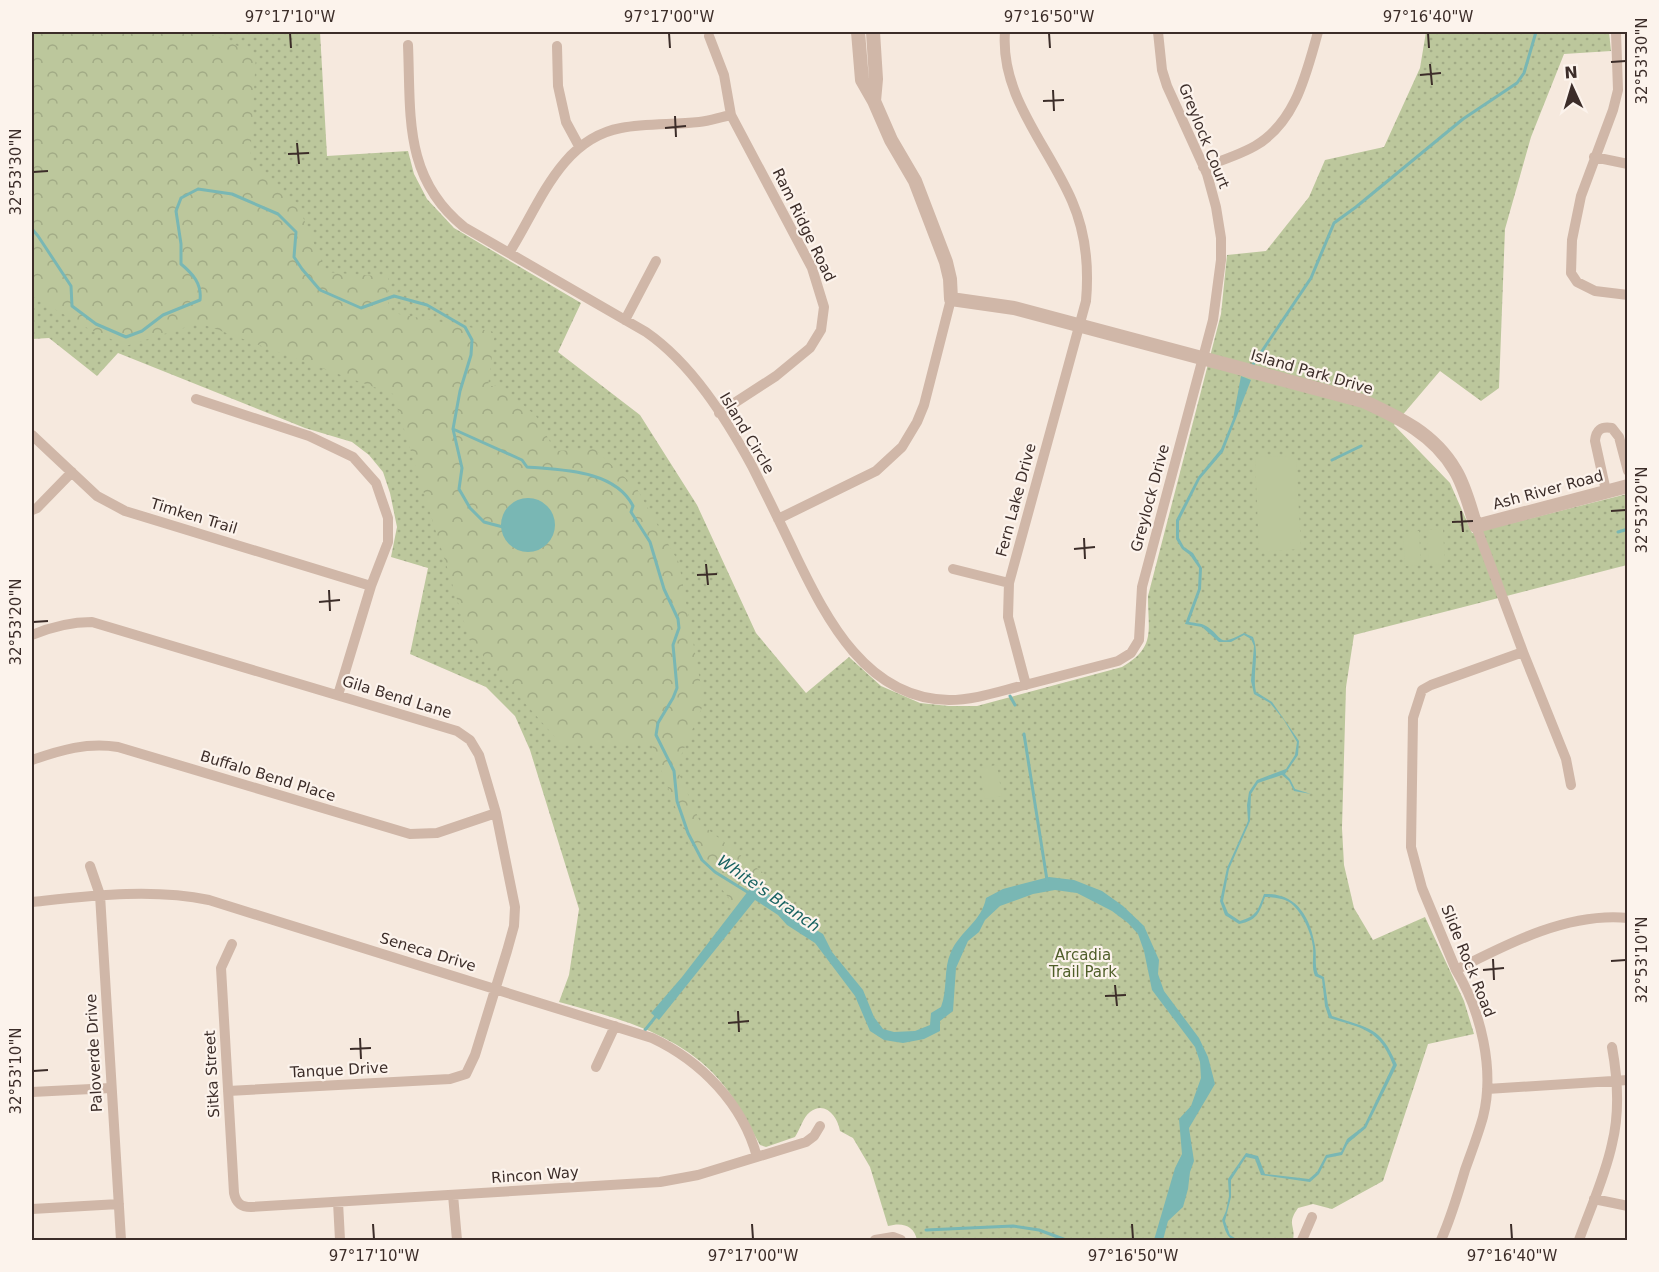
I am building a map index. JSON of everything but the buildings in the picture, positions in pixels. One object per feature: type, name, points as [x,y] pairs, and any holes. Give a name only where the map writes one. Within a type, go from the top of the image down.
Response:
[{"type":"street","points":[[778,519],[876,471],[902,447],[924,405],[951,299],[946,262],[919,191],[891,141],[874,101],[862,80],[858,32]]},
{"type":"street","points":[[873,32],[876,79],[874,101]]},
{"type":"street","name":"Fern Lake Drive","points":[[1005,32],[1004,49],[1010,79],[1022,109],[1073,202],[1087,251],[1088,274],[1086,301],[1080,325],[1009,583],[1008,617],[1026,684]]},
{"type":"street","name":"Greylock Court","points":[[1158,32],[1162,70],[1203,167],[1216,207],[1221,238],[1221,260],[1213,320],[1202,358]]},
{"type":"street","points":[[1203,167],[1256,145],[1273,132],[1292,110],[1309,66],[1318,32]]},
{"type":"street","points":[[1616,32],[1618,90],[1613,110],[1581,196],[1572,240],[1571,273],[1576,282],[1595,291],[1628,295]]},
{"type":"street","name":"Ram Ridge Road","points":[[709,36],[724,75],[730,115],[812,268],[824,307],[821,330],[810,348],[776,376],[719,413]]},
{"type":"street","name":"Island Circle","points":[[408,45],[415,156],[425,181],[434,195],[453,218],[646,332],[671,352],[692,374],[750,464],[827,618],[844,642],[875,673],[900,688],[933,699],[965,699],[1118,661],[1137,648]]},
{"type":"street","points":[[557,46],[558,86],[566,122],[579,147]]},
{"type":"street","points":[[509,253],[558,170],[579,147],[597,135],[621,128],[699,122],[730,115]]},
{"type":"street","points":[[1594,157],[1628,164]]},
{"type":"street","points":[[625,320],[656,261]]},
{"type":"street","name":"Island Park Drive","points":[[951,299],[1014,308],[1364,401],[1414,427],[1440,448],[1456,471],[1523,652],[1566,759],[1570,785]]},
{"type":"street","name":"Greylock Drive","points":[[1137,648],[1141,632],[1142,587],[1202,358]]},
{"type":"street","points":[[196,399],[309,436],[353,457],[376,483],[388,518],[388,542],[371,586],[338,695]]},
{"type":"street","points":[[1606,492],[1594,441],[1599,429],[1612,428],[1619,436],[1628,471]]},
{"type":"street","name":"Timken Trail","points":[[32,435],[98,496],[125,511],[371,586]]},
{"type":"street","points":[[32,510],[37,508],[72,472]]},
{"type":"street","name":"Ash River Road","points":[[1476,526],[1628,486]]},
{"type":"street","points":[[953,569],[1009,583]]},
{"type":"street","name":"Gila Bend Lane","points":[[32,635],[77,622],[92,622],[457,731],[470,740],[479,755],[496,813],[515,907],[514,926],[469,1069],[462,1077],[450,1079]]},
{"type":"street","name":"Slide Rock Road","points":[[1442,1240],[1483,1116],[1486,1061],[1480,1028],[1463,982],[1422,888],[1411,847],[1413,718],[1422,690],[1523,652]]},
{"type":"street","name":"Buffalo Bend Place","points":[[32,760],[82,745],[118,747],[410,834],[437,832],[496,813]]},
{"type":"street","name":"Paloverde Drive","points":[[90,866],[100,896],[121,1240]]},
{"type":"street","name":"Seneca Drive","points":[[32,902],[100,896],[180,895],[209,900],[615,1026],[666,1044],[700,1068],[726,1097],[744,1125],[757,1157]]},
{"type":"street","points":[[1456,970],[1542,930],[1592,919],[1628,918]]},
{"type":"street","name":"Sitka Street","points":[[232,944],[221,968],[234,1193],[239,1204]]},
{"type":"street","points":[[596,1068],[615,1026]]},
{"type":"street","points":[[1579,1240],[1612,1145],[1617,1116],[1623,1080],[1612,1047]]},
{"type":"street","name":"Tanque Drive","points":[[228,1091],[450,1079]]},
{"type":"street","points":[[1486,1089],[1623,1080]]},
{"type":"street","points":[[32,1092],[111,1088]]},
{"type":"street","name":"Rincon Way","points":[[239,1204],[251,1207],[660,1182],[698,1175],[806,1142],[814,1136],[820,1126]]},
{"type":"street","points":[[453,1196],[456,1240]]},
{"type":"street","points":[[1594,1199],[1628,1206]]},
{"type":"street","points":[[338,1202],[340,1240]]},
{"type":"street","points":[[32,1209],[119,1204]]},
{"type":"street","points":[[1302,1240],[1312,1217]]},
{"type":"street","points":[[875,1240],[893,1237],[901,1240]]},
{"type":"green space","name":"Arcadia Trail Park","points":[[32,32],[320,32],[327,156],[408,151],[414,174],[427,199],[454,228],[581,303],[558,352],[640,415],[697,505],[756,633],[806,693],[849,657],[881,686],[920,703],[977,706],[1122,667],[1140,653],[1148,638],[1148,596],[1221,314],[1227,255],[1266,251],[1309,197],[1325,160],[1384,147],[1420,68],[1426,32],[1609,32],[1611,51],[1564,54],[1531,137],[1505,229],[1499,388],[1481,401],[1440,371],[1394,425],[1450,483],[1472,533],[1627,494],[1627,565],[1354,635],[1346,687],[1342,828],[1344,865],[1354,908],[1373,940],[1425,917],[1464,1001],[1474,1034],[1428,1044],[1383,1181],[1332,1209],[1313,1204],[1298,1208],[1292,1222],[1293,1240],[917,1240],[913,1231],[907,1226],[898,1224],[888,1226],[870,1167],[853,1138],[840,1131],[837,1120],[826,1109],[821,1108],[810,1112],[795,1137],[766,1147],[760,1145],[726,1089],[696,1058],[660,1036],[640,1027],[559,1002],[569,975],[579,909],[530,750],[515,716],[486,687],[410,654],[428,568],[391,557],[397,527],[383,472],[369,455],[352,442],[305,428],[118,353],[97,376],[49,338],[32,339]]},
{"type":"green space","points":[[32,32],[95,32],[105,35],[122,32],[206,32],[256,54],[250,162],[297,203],[326,272],[388,277],[388,312],[495,332],[488,386],[501,386],[536,416],[555,451],[595,449],[637,489],[679,563],[704,703],[676,767],[701,824],[768,877],[736,907],[692,852],[652,745],[562,745],[470,641],[393,394],[199,323],[126,346],[89,329],[32,296]]},
{"type":"green space","points":[[1296,456],[1301,549],[1259,552],[1255,457]]},
{"type":"green space","points":[[1443,529],[1445,564],[1429,565],[1427,530]]},
{"type":"green space","points":[[1419,531],[1421,565],[1405,566],[1403,532]]},
{"type":"green space","points":[[997,765],[1002,796],[985,799],[980,768]]},
{"type":"water","points":[[1241,376],[1251,380],[1223,452],[1200,479],[1179,521],[1179,538],[1184,547],[1193,553],[1202,568],[1201,589],[1189,622],[1204,625],[1224,640],[1244,633],[1253,637],[1256,650],[1256,692],[1272,702],[1299,741],[1298,755],[1285,774],[1295,789],[1311,794],[1294,791],[1289,781],[1282,775],[1258,783],[1251,794],[1250,821],[1229,869],[1223,901],[1228,913],[1240,921],[1256,912],[1264,894],[1285,897],[1300,908],[1313,935],[1317,971],[1324,977],[1332,1016],[1365,1027],[1379,1036],[1397,1065],[1366,1128],[1348,1143],[1342,1155],[1327,1158],[1319,1174],[1310,1182],[1261,1175],[1255,1159],[1246,1157],[1231,1180],[1231,1197],[1225,1221],[1230,1235],[1238,1240],[1234,1240],[1225,1231],[1222,1220],[1229,1196],[1228,1179],[1246,1153],[1258,1156],[1265,1174],[1309,1179],[1317,1172],[1326,1155],[1341,1152],[1347,1139],[1364,1126],[1393,1065],[1388,1053],[1376,1037],[1361,1028],[1329,1018],[1325,1006],[1322,979],[1315,976],[1314,972],[1311,935],[1302,916],[1293,905],[1284,900],[1265,897],[1256,915],[1239,924],[1225,915],[1220,901],[1227,868],[1248,821],[1249,792],[1257,780],[1286,769],[1295,755],[1297,742],[1284,720],[1270,703],[1254,694],[1251,681],[1254,646],[1251,639],[1244,635],[1231,642],[1219,642],[1202,627],[1185,624],[1198,589],[1199,568],[1176,539],[1176,520],[1198,477],[1221,449],[1233,419]]},
{"type":"water","points":[[528,498],[538,500],[547,506],[553,515],[555,525],[553,535],[547,544],[538,550],[528,552],[518,550],[509,544],[503,535],[501,525],[503,515],[509,506],[518,500]]},
{"type":"water","points":[[1049,877],[1074,880],[1102,891],[1123,906],[1144,926],[1159,960],[1158,974],[1164,991],[1199,1038],[1208,1057],[1215,1084],[1189,1128],[1194,1161],[1188,1189],[1183,1207],[1168,1221],[1163,1240],[1154,1240],[1175,1168],[1182,1154],[1179,1119],[1191,1106],[1201,1078],[1200,1062],[1195,1047],[1152,990],[1138,934],[1112,911],[1077,893],[1055,890],[1033,894],[1000,906],[985,920],[979,932],[968,941],[956,968],[953,1011],[940,1021],[940,1031],[924,1039],[903,1043],[884,1040],[870,1031],[855,996],[815,943],[755,900],[659,1020],[651,1013],[682,977],[752,886],[762,889],[823,934],[832,952],[863,990],[874,1017],[883,1029],[894,1032],[915,1031],[930,1025],[931,1013],[941,1007],[951,952],[976,920],[986,898],[1003,889]]},
{"type":"waterway","points":[[1252,366],[1311,278],[1334,223],[1463,119],[1517,83],[1524,73],[1536,32]]},
{"type":"waterway","name":"White's Branch","points":[[32,229],[71,286],[72,306],[96,324],[126,337],[142,331],[163,315],[200,300],[200,289],[196,280],[181,264],[181,244],[176,211],[181,198],[198,189],[232,194],[278,214],[296,232],[294,257],[320,290],[361,308],[394,296],[427,305],[465,327],[472,340],[471,355],[460,391],[453,429],[462,468],[459,489],[470,508],[484,522],[503,527]]},
{"type":"waterway","name":"White's Branch","points":[[453,429],[522,460],[527,467],[571,471],[601,479],[614,485],[625,494],[633,506],[631,512],[650,542],[664,589],[678,619],[679,628],[673,645],[677,688],[658,723],[656,735],[674,771],[677,801],[688,833],[702,860],[715,872],[749,893]]},
{"type":"waterway","points":[[1332,460],[1361,446]]},
{"type":"waterway","points":[[1618,532],[1628,529]]},
{"type":"waterway","points":[[1010,696],[1015,705]]},
{"type":"waterway","points":[[1024,734],[1047,880]]},
{"type":"waterway","points":[[645,1030],[657,1015]]},
{"type":"waterway","points":[[926,1230],[1013,1226],[1039,1230],[1066,1240]]}]
